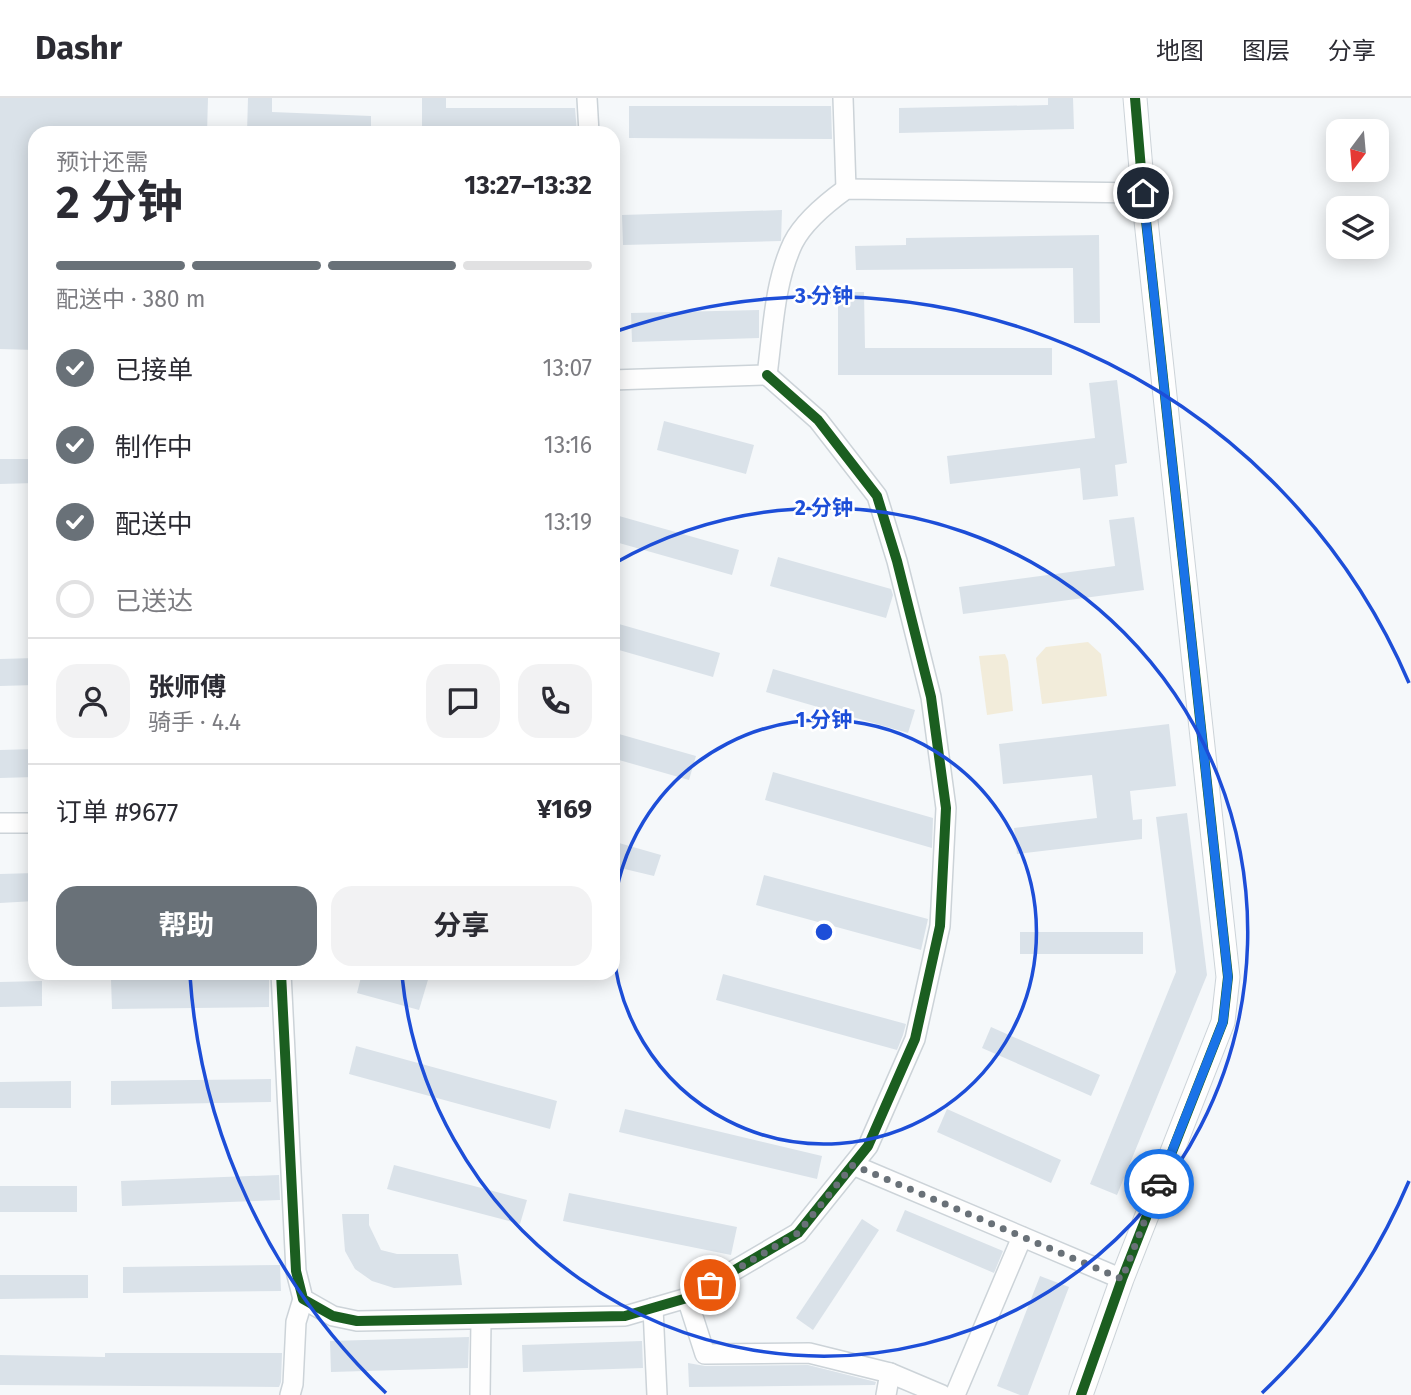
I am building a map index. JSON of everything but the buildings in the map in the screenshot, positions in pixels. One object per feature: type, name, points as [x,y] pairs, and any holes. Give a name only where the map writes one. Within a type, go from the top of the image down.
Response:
[{"type":"street","points":[[587,98],[589,126]]},
{"type":"street","points":[[843,98],[846,189]]},
{"type":"street","points":[[1081,1395],[1122,1279],[1223,1022],[1228,977],[1135,98]]},
{"type":"street","points":[[767,375],[779,285],[794,241],[825,204],[846,189],[1143,193]]},
{"type":"street","points":[[303,1299],[333,1316],[358,1321],[625,1317],[687,1298],[798,1233],[868,1146],[915,1040],[940,926],[946,808],[930,697],[897,561],[877,496],[818,420],[767,375],[620,380]]},
{"type":"street","points":[[0,823],[28,823]]},
{"type":"street","points":[[281,980],[296,1271],[303,1299],[296,1322],[290,1395]]},
{"type":"street","points":[[853,1165],[1122,1279]]},
{"type":"street","points":[[955,1395],[1022,1237]]},
{"type":"street","points":[[687,1298],[705,1354],[809,1353],[890,1373],[942,1395]]},
{"type":"street","points":[[653,1308],[657,1395]]},
{"type":"street","points":[[480,1395],[481,1320]]},
{"type":"street","points":[[886,1395],[890,1373]]},
{"type":"shaded area","points":[[1088,642],[1101,654],[1107,696],[1042,704],[1036,658],[1046,647]]},
{"type":"shaded area","points":[[1005,654],[1013,711],[987,715],[979,656]]},
{"type":"cycle path","points":[[1081,1395],[1122,1279],[1223,1022],[1228,977],[1135,98]]},
{"type":"cycle path","points":[[281,980],[296,1271],[303,1299],[333,1316],[357,1321],[625,1316],[687,1298],[798,1233],[868,1146],[915,1039],[940,926],[946,808],[931,697],[897,561],[877,496],[818,420],[767,375]]},
{"type":"way so far","points":[[710,1285],[798,1233],[853,1165],[1122,1279],[1159,1184]]},
{"type":"route","points":[[1143,193],[1228,977],[1223,1022],[1159,1184]]}]
